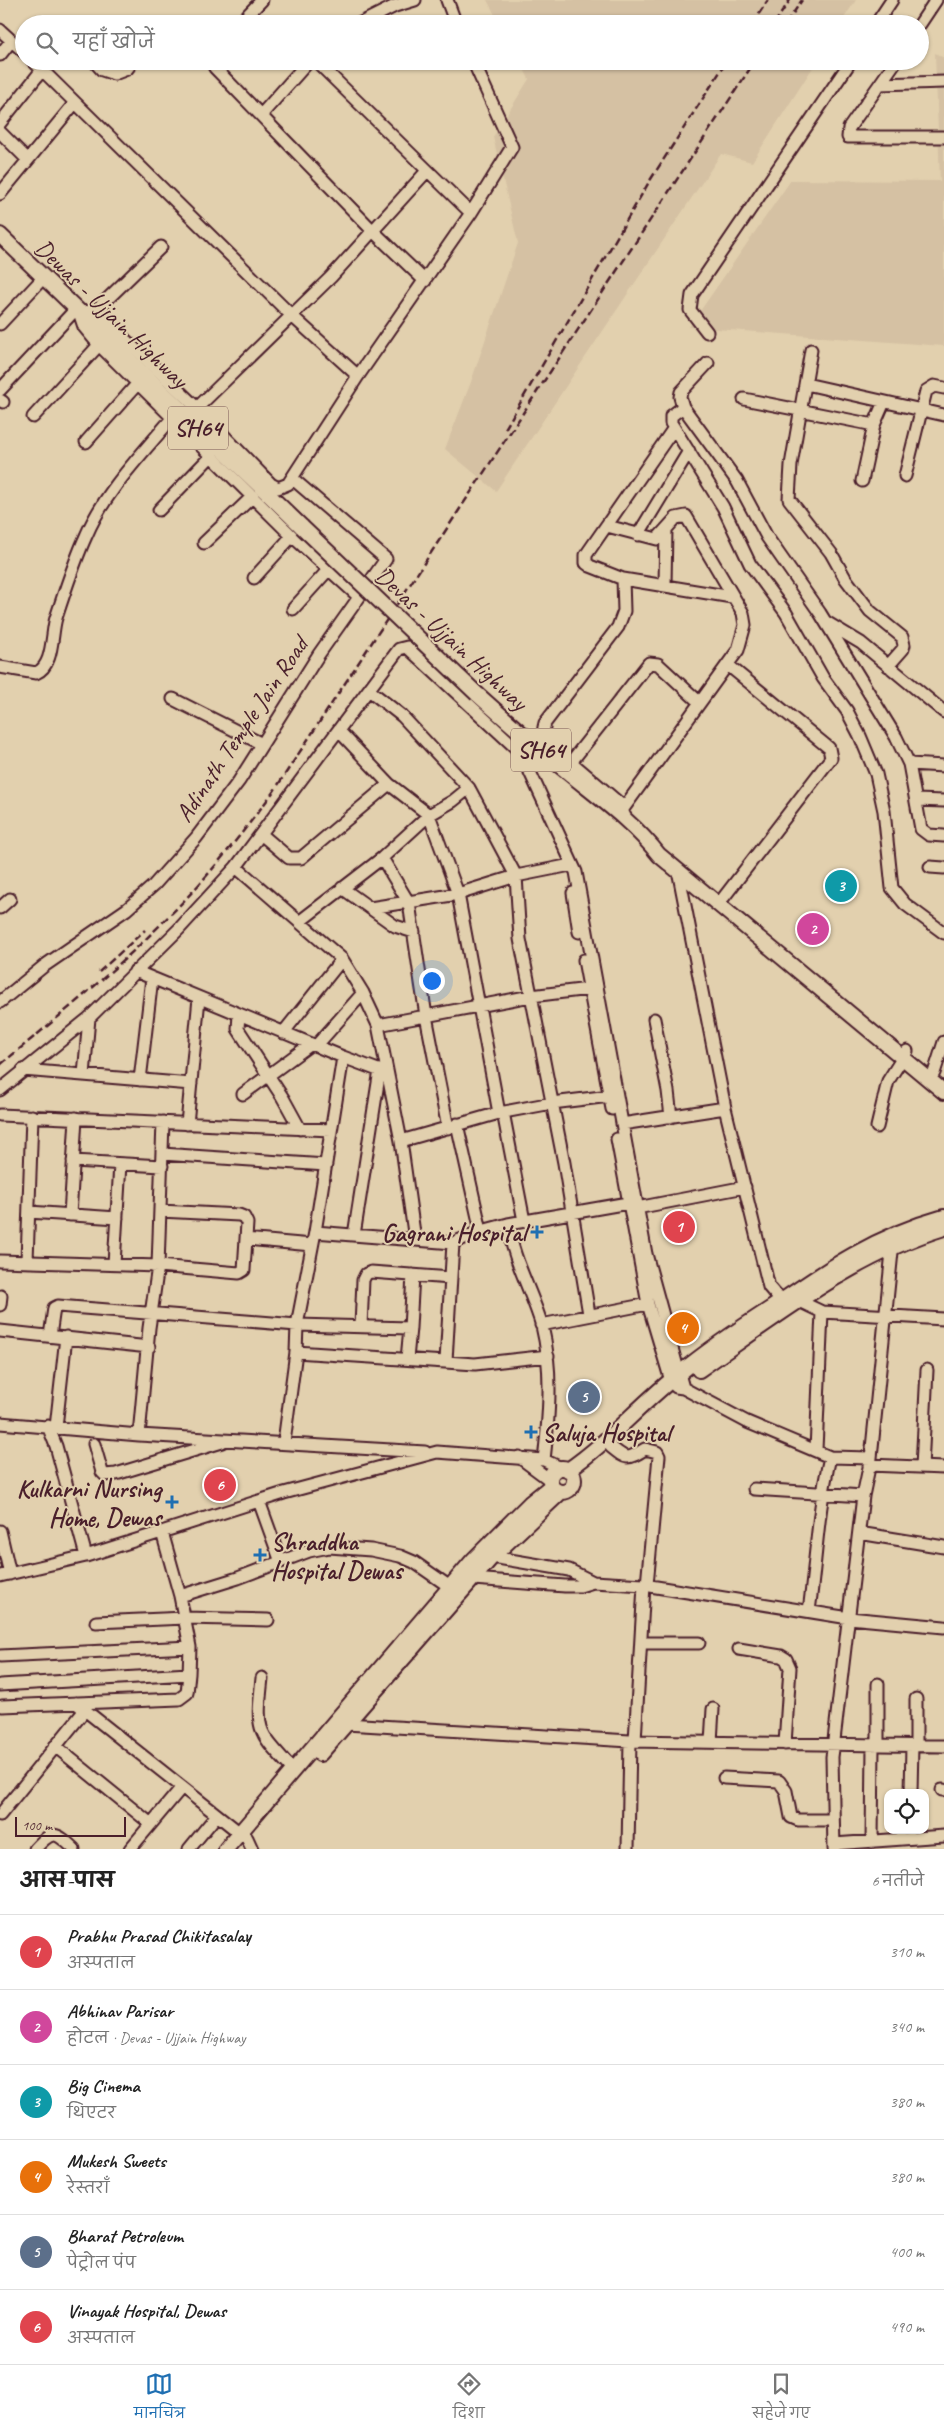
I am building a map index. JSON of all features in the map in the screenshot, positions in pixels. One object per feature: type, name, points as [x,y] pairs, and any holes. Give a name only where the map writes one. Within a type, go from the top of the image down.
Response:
[{"type":"main road","name":"Dewas - Ujjain Highway","points":[[0,235],[96,327],[297,531]]},
{"type":"main road","name":"Devas - Ujjain Highway","points":[[297,531],[496,711],[607,804],[624,814],[645,836],[659,855],[905,1054],[939,1077]]},
{"type":"main road","name":"Devas - Ujjain Highway","points":[[645,836],[666,848],[724,897],[905,1054],[944,1092]]},
{"type":"main road","points":[[567,1472],[781,1301],[830,1268],[944,1217]]},
{"type":"main road","points":[[554,1486],[551,1474],[567,1472],[611,1447],[678,1382],[799,1301],[893,1240],[944,1228]]},
{"type":"main road","points":[[226,1849],[246,1840],[294,1770],[473,1560],[530,1503],[554,1486],[570,1489],[567,1472]]},
{"type":"main road","points":[[238,1849],[554,1486]]},
{"type":"street","points":[[248,15],[262,0]]},
{"type":"street","points":[[376,15],[415,0]]},
{"type":"street","points":[[447,0],[453,15]]},
{"type":"street","points":[[882,15],[892,0]]},
{"type":"street","points":[[926,15],[936,0]]},
{"type":"street","points":[[0,30],[15,44]]},
{"type":"street","points":[[0,55],[11,41]]},
{"type":"street","points":[[0,123],[42,70],[74,104],[290,315],[358,376]]},
{"type":"street","points":[[102,70],[114,74],[123,70]]},
{"type":"street","points":[[217,70],[373,231],[425,281]]},
{"type":"street","points":[[260,115],[301,70]]},
{"type":"street","points":[[325,70],[471,213]]},
{"type":"street","points":[[0,390],[78,310],[95,311],[197,408],[271,484],[278,488],[284,487],[293,479],[358,376],[471,213],[512,147],[476,70]]},
{"type":"street","points":[[707,332],[690,310],[692,295],[845,70]]},
{"type":"street","points":[[890,70],[849,128],[848,137],[944,137]]},
{"type":"street","points":[[880,84],[944,82]]},
{"type":"street","points":[[0,194],[74,104]]},
{"type":"street","points":[[0,132],[28,160]]},
{"type":"street","points":[[197,408],[290,315],[331,278],[427,171]]},
{"type":"street","points":[[95,311],[161,247]]},
{"type":"street","points":[[0,323],[43,278]]},
{"type":"street","points":[[78,310],[84,327],[99,344],[253,496],[297,531],[329,569],[358,596]]},
{"type":"street","points":[[34,416],[99,344]]},
{"type":"street","points":[[811,350],[790,473],[789,499],[831,553],[845,578],[870,611],[902,637],[904,641],[903,649],[888,666]]},
{"type":"street","points":[[708,363],[681,392],[680,397],[683,407],[737,481],[767,537],[825,621],[896,737],[909,764],[921,829],[929,835],[944,836]]},
{"type":"street","points":[[86,442],[138,382]]},
{"type":"street","points":[[806,384],[944,415]]},
{"type":"street","points":[[905,476],[929,388],[934,386],[944,388]]},
{"type":"street","points":[[744,399],[874,426]]},
{"type":"street","points":[[862,481],[874,426],[884,402]]},
{"type":"street","points":[[683,407],[671,416],[670,420],[674,428],[723,507],[750,564],[786,613],[823,678],[847,711],[860,736],[876,774],[884,811],[892,888],[906,904],[944,933]]},
{"type":"street","points":[[0,667],[36,673],[41,671],[47,663],[55,621],[86,534],[118,482],[174,416]]},
{"type":"street","points":[[674,428],[586,555],[586,563],[623,579],[732,596]]},
{"type":"street","points":[[638,535],[689,451]]},
{"type":"street","points":[[159,510],[212,455]]},
{"type":"street","name":"Adinath Temple Jain Road","points":[[0,1002],[44,966],[127,909],[154,885],[196,838],[239,780],[358,596],[386,559],[293,479]]},
{"type":"street","points":[[204,543],[253,496]]},
{"type":"street","points":[[607,526],[657,539],[676,518],[686,516],[743,613],[745,625],[738,650],[699,702],[624,814]]},
{"type":"street","points":[[665,585],[666,529]]},
{"type":"street","points":[[254,578],[297,531]]},
{"type":"street","points":[[294,609],[329,569]]},
{"type":"street","points":[[623,579],[624,611],[618,627],[545,723],[543,730],[545,738],[619,803],[624,814]]},
{"type":"street","points":[[825,621],[860,643],[944,712]]},
{"type":"street","points":[[0,1090],[89,1018],[179,929],[236,867],[399,650],[404,646],[411,649],[516,748],[524,759],[571,865],[576,872],[622,1124],[648,1304],[678,1382],[747,1422],[830,1457],[944,1468]]},
{"type":"street","points":[[571,762],[649,663],[658,664],[699,702]]},
{"type":"street","points":[[724,897],[831,758],[832,754],[830,748],[728,665]]},
{"type":"street","points":[[369,690],[402,716],[469,788],[516,876],[520,939],[552,1102],[589,1314]]},
{"type":"street","points":[[173,699],[262,744]]},
{"type":"street","points":[[339,731],[389,784],[429,815],[458,894],[478,1005],[524,1221]]},
{"type":"street","points":[[909,764],[944,766]]},
{"type":"street","points":[[261,834],[290,858],[301,858],[389,784]]},
{"type":"street","points":[[300,922],[382,858],[429,815],[453,801],[469,788]]},
{"type":"street","points":[[916,800],[944,801]]},
{"type":"street","points":[[382,858],[409,903],[426,1016],[481,1231]]},
{"type":"street","points":[[370,908],[458,894],[516,876],[571,865]]},
{"type":"street","points":[[571,865],[569,875],[610,1096],[633,1205],[678,1382]]},
{"type":"street","points":[[236,867],[342,958],[363,993],[378,1025],[383,1072],[401,1141],[416,1240]]},
{"type":"street","points":[[930,867],[944,868]]},
{"type":"street","points":[[678,870],[725,1108],[769,1287],[781,1301]]},
{"type":"street","points":[[342,888],[395,926],[414,932]]},
{"type":"street","points":[[0,908],[10,899]]},
{"type":"street","points":[[283,1032],[342,958]]},
{"type":"street","points":[[135,971],[342,1058],[383,1072]]},
{"type":"street","points":[[140,1080],[152,978]]},
{"type":"street","points":[[378,1025],[478,1005],[589,989]]},
{"type":"street","points":[[243,1094],[314,1045],[363,993]]},
{"type":"street","points":[[187,1124],[199,998]]},
{"type":"street","points":[[239,1014],[238,1029],[300,1129]]},
{"type":"street","points":[[84,1075],[89,1018]]},
{"type":"street","points":[[654,1019],[671,1117]]},
{"type":"street","points":[[939,1077],[944,1042]]},
{"type":"street","points":[[877,1127],[888,1081],[905,1054]]},
{"type":"street","points":[[284,1442],[296,1352],[297,1325],[315,1232],[342,1058]]},
{"type":"street","points":[[23,1070],[190,1084]]},
{"type":"street","points":[[354,1235],[383,1072]]},
{"type":"street","points":[[401,1141],[501,1112],[552,1102],[610,1096]]},
{"type":"street","points":[[622,1124],[725,1108]]},
{"type":"street","points":[[0,1115],[331,1130]]},
{"type":"street","points":[[27,1261],[32,1116]]},
{"type":"street","points":[[70,1215],[76,1118]]},
{"type":"street","points":[[139,1435],[151,1314],[158,1266],[163,1122]]},
{"type":"street","points":[[162,1154],[326,1165]]},
{"type":"street","points":[[73,1161],[162,1166]]},
{"type":"street","points":[[114,1264],[120,1164]]},
{"type":"street","points":[[315,1232],[453,1243],[481,1231],[508,1224],[745,1187]]},
{"type":"street","points":[[0,1261],[158,1266],[239,1272],[244,1270],[247,1223],[244,1217],[239,1215],[160,1211]]},
{"type":"street","points":[[28,1212],[117,1218]]},
{"type":"street","points":[[508,1224],[516,1261],[541,1325],[548,1356],[549,1420],[544,1460]]},
{"type":"street","points":[[246,1239],[312,1245]]},
{"type":"street","points":[[893,1240],[870,1462],[863,1496],[833,1745],[832,1820],[834,1847],[911,1834],[924,1837],[944,1836]]},
{"type":"street","points":[[446,1361],[453,1243]]},
{"type":"street","points":[[361,1326],[363,1280],[366,1274],[371,1272],[451,1278]]},
{"type":"street","points":[[407,1359],[413,1276]]},
{"type":"street","points":[[799,1301],[822,1312],[944,1319]]},
{"type":"street","points":[[541,1325],[589,1314],[648,1304]]},
{"type":"street","points":[[50,1336],[52,1315],[54,1308],[58,1306],[297,1325],[410,1328]]},
{"type":"street","points":[[816,1450],[822,1312]]},
{"type":"street","points":[[0,1331],[149,1347]]},
{"type":"street","points":[[66,1337],[52,1426],[86,1556]]},
{"type":"street","points":[[296,1352],[475,1364],[548,1356]]},
{"type":"street","points":[[922,1467],[927,1370]]},
{"type":"street","points":[[0,1423],[139,1435],[284,1442],[544,1460],[567,1472]]},
{"type":"street","points":[[94,1444],[102,1472],[105,1475],[116,1474],[230,1440]]},
{"type":"street","points":[[611,1447],[626,1458],[630,1458],[645,1449],[657,1452],[660,1456],[641,1642],[633,1741],[628,1849]]},
{"type":"street","points":[[0,1531],[5,1575],[86,1556],[260,1500],[437,1452]]},
{"type":"street","points":[[809,1612],[819,1539],[822,1492],[830,1457]]},
{"type":"street","points":[[519,1458],[554,1486]]},
{"type":"street","points":[[754,1489],[863,1496]]},
{"type":"street","points":[[260,1500],[281,1562]]},
{"type":"street","points":[[2,1706],[81,1707],[179,1699],[184,1697],[187,1693],[190,1647],[180,1596],[162,1532]]},
{"type":"street","points":[[859,1533],[944,1547]]},
{"type":"street","points":[[180,1596],[238,1578],[309,1551],[329,1547],[371,1550],[400,1556],[414,1562],[450,1588]]},
{"type":"street","points":[[492,1557],[570,1570],[593,1582]]},
{"type":"street","points":[[472,1579],[565,1586],[580,1586],[593,1582],[646,1585],[849,1618],[944,1627]]},
{"type":"street","points":[[96,1622],[185,1618],[268,1620]]},
{"type":"street","points":[[641,1642],[699,1643]]},
{"type":"street","points":[[0,1656],[190,1647]]},
{"type":"street","points":[[738,1649],[781,1656],[786,1660],[790,1668],[785,1744]]},
{"type":"street","points":[[0,1685],[189,1674]]},
{"type":"street","points":[[262,1678],[258,1715],[260,1729],[265,1740],[294,1770]]},
{"type":"street","points":[[872,1842],[878,1684]]},
{"type":"street","points":[[911,1789],[916,1699]]},
{"type":"street","points":[[0,1815],[55,1746],[81,1707]]},
{"type":"street","points":[[81,1707],[246,1840]]},
{"type":"street","points":[[711,1742],[713,1709]]},
{"type":"street","points":[[346,1724],[633,1741],[944,1746]]},
{"type":"street","points":[[55,1746],[151,1824]]},
{"type":"street","points":[[724,1778],[779,1781],[786,1791],[791,1817],[798,1820],[832,1820]]},
{"type":"street","points":[[130,1849],[182,1787]]},
{"type":"street","points":[[189,1849],[217,1816]]},
{"type":"street","points":[[35,1849],[46,1836],[53,1834],[62,1838],[74,1849]]},
{"type":"street","points":[[924,1837],[924,1849]]},
{"type":"shaded area","points":[[487,0],[856,0],[846,15],[495,15]]},
{"type":"shaded area","points":[[935,53],[944,58],[944,346],[689,327],[791,180],[940,181]]},
{"type":"shaded area","points":[[524,70],[811,70],[752,162],[721,154],[496,491],[445,449],[471,382],[518,243],[493,137],[529,79]]},
{"type":"railway","points":[[758,15],[768,0]]},
{"type":"railway","points":[[780,15],[790,0]]},
{"type":"railway","points":[[792,15],[802,0]]},
{"type":"railway","points":[[505,429],[649,182],[721,70]]},
{"type":"railway","points":[[0,1065],[106,976],[146,939],[209,873],[274,791],[749,70]]},
{"type":"railway","points":[[99,972],[145,930]]},
{"type":"place","name":"Big Cinema","points":[[841,886]]},
{"type":"place","name":"Abhinav Parisar","points":[[813,929]]},
{"type":"place","name":"Prabhu Prasad Chikitasalay","points":[[679,1227]]},
{"type":"place","name":"Gagrani Hospital","points":[[537,1232]]},
{"type":"place","name":"Mukesh Sweets","points":[[683,1328]]},
{"type":"place","name":"Bharat Petroleum","points":[[584,1397]]},
{"type":"place","name":"Saluja Hospital","points":[[531,1432]]},
{"type":"place","name":"Vinayak Hospital, Dewas","points":[[220,1485]]},
{"type":"place","name":"Kulkarni Nursing Home, Dewas","points":[[172,1502]]},
{"type":"place","name":"Shraddha Hospital Dewas","points":[[260,1555]]}]
